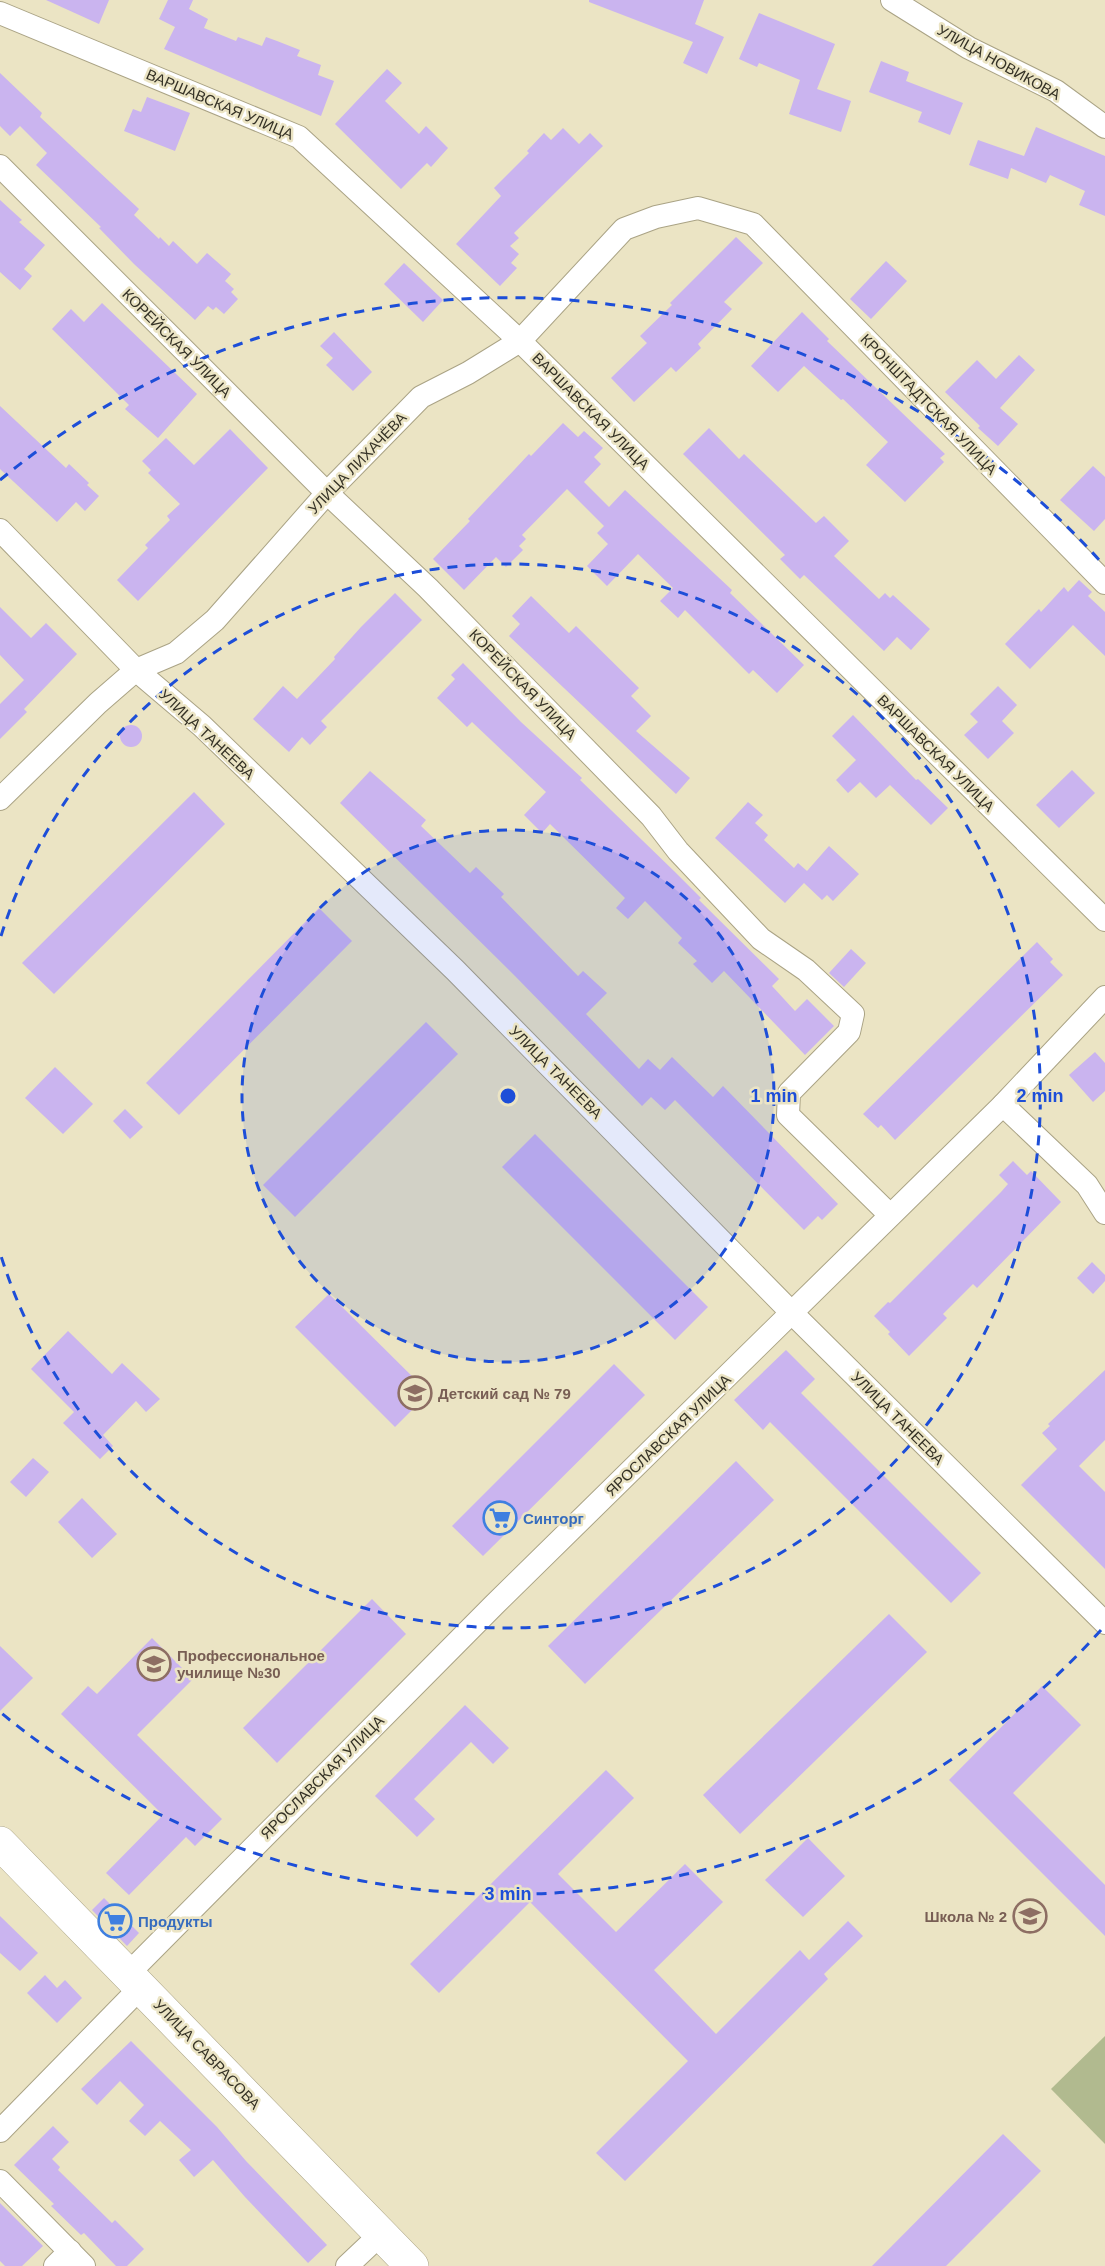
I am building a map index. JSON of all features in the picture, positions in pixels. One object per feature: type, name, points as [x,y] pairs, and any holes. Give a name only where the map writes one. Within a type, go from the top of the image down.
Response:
[{"type":"street","name":"УЛИЦА НОВИКОВА","points":[[892,0],[969,48],[1056,91],[1105,127]]},
{"type":"street","name":"ВАРШАВСКАЯ УЛИЦА","points":[[0,13],[299,137],[520,341],[1105,920]]},
{"type":"street","name":"КОРЕЙСКАЯ УЛИЦА","points":[[0,166],[327,493],[428,588],[566,728],[651,816],[678,851],[761,939],[806,970],[853,1014],[849,1032],[789,1093],[788,1115],[890,1215]]},
{"type":"street","name":"УЛИЦА ЛИХАЧЁВА","points":[[0,799],[98,703],[136,670],[176,653],[215,620],[327,493],[420,397],[468,373],[520,341],[624,229],[656,217],[698,208],[753,224]]},
{"type":"street","name":"КРОНШТАДТСКАЯ УЛИЦА","points":[[753,224],[1105,583]]},
{"type":"street","name":"УЛИЦА ТАНЕЕВА","points":[[0,530],[136,670],[202,726],[455,970],[792,1313],[1105,1623]]},
{"type":"street","name":"ЯРОСЛАВСКАЯ УЛИЦА","points":[[0,2131],[135,1980],[494,1605],[1003,1105],[1105,997]]},
{"type":"street","points":[[1003,1105],[1087,1185],[1105,1213]]},
{"type":"street","name":"УЛИЦА САВРАСОВА","points":[[0,1843],[412,2266]]},
{"type":"street","points":[[0,2181],[69,2261]]},
{"type":"street","points":[[347,2266],[382,2233]]},
{"type":"green space","points":[[1105,2036],[1105,2144],[1051,2089]]},
{"type":"building","points":[[46,0],[109,0],[99,24]]},
{"type":"building","points":[[168,0],[193,0],[189,9],[208,19],[204,28],[236,41],[238,37],[262,46],[266,37],[300,50],[297,56],[321,65],[318,75],[334,81],[321,116],[164,49],[175,27],[159,19]]},
{"type":"building","points":[[589,0],[704,0],[695,24],[724,37],[707,74],[683,63],[693,42],[589,2]]},
{"type":"building","points":[[759,13],[835,44],[817,89],[851,101],[841,132],[789,114],[800,80],[759,63],[757,67],[739,59]]},
{"type":"building","points":[[881,61],[909,72],[906,81],[963,103],[950,135],[918,122],[922,112],[869,92]]},
{"type":"building","points":[[387,69],[402,83],[385,101],[419,134],[426,126],[448,148],[431,167],[427,163],[401,189],[335,124]]},
{"type":"building","points":[[0,73],[42,113],[40,117],[139,209],[134,215],[159,239],[160,237],[169,246],[173,241],[197,264],[207,253],[231,274],[225,281],[234,289],[231,292],[238,299],[224,314],[216,307],[213,310],[208,306],[195,320],[134,264],[99,228],[101,227],[36,165],[47,153],[20,126],[10,136],[0,126]]},
{"type":"building","points":[[147,97],[190,113],[175,151],[124,131],[133,109],[141,112]]},
{"type":"building","points":[[1036,127],[1105,156],[1105,216],[1079,205],[1085,191],[1050,175],[1046,183],[1011,168],[1008,179],[969,165],[978,140],[1024,156]]},
{"type":"building","points":[[563,128],[579,144],[590,133],[603,146],[514,233],[519,238],[510,246],[519,254],[511,263],[517,268],[500,286],[456,244],[501,196],[494,188],[529,153],[527,151],[544,133],[551,140]]},
{"type":"building","points":[[0,200],[22,220],[19,222],[45,245],[24,269],[32,276],[20,290],[0,272]]},
{"type":"building","points":[[736,237],[763,263],[724,302],[732,309],[698,344],[701,348],[676,372],[671,367],[634,402],[611,378],[647,343],[640,336]]},
{"type":"building","points":[[886,261],[907,281],[871,319],[850,299]]},
{"type":"building","points":[[404,263],[443,300],[423,322],[384,284]]},
{"type":"building","points":[[102,303],[197,394],[158,438],[125,409],[129,405],[52,329],[71,309],[84,322]]},
{"type":"building","points":[[802,312],[829,339],[827,341],[945,454],[940,458],[944,462],[905,502],[866,465],[888,442],[843,399],[841,400],[804,366],[778,392],[751,366]]},
{"type":"building","points":[[334,332],[372,372],[353,391],[326,365],[333,358],[320,346]]},
{"type":"building","points":[[1019,355],[1035,370],[1000,408],[1018,424],[998,446],[945,392],[977,360],[996,379]]},
{"type":"building","points":[[0,406],[66,468],[69,464],[89,483],[87,485],[99,496],[85,511],[76,502],[57,522],[0,469]]},
{"type":"building","points":[[563,423],[578,437],[584,431],[603,448],[594,457],[601,464],[584,482],[609,507],[625,490],[732,590],[730,593],[804,665],[777,693],[753,670],[749,674],[685,610],[678,618],[660,601],[673,588],[638,554],[607,586],[587,566],[608,544],[597,533],[604,526],[567,489],[522,535],[526,539],[519,546],[523,550],[506,567],[496,557],[464,590],[433,559],[529,454],[531,456]]},
{"type":"building","points":[[709,428],[739,459],[744,454],[816,523],[824,516],[849,541],[834,556],[879,599],[885,593],[890,598],[893,595],[930,629],[911,650],[897,637],[884,651],[804,575],[800,579],[780,559],[785,555],[683,454]]},
{"type":"building","points":[[230,429],[268,468],[138,601],[117,580],[148,548],[145,545],[170,520],[167,516],[180,504],[148,473],[151,470],[142,461],[166,438],[194,465]]},
{"type":"building","points":[[1093,466],[1105,477],[1105,519],[1094,531],[1060,500]]},
{"type":"building","points":[[1079,580],[1092,592],[1088,596],[1105,612],[1105,656],[1073,625],[1030,669],[1005,644],[1039,609],[1041,612],[1064,587],[1068,592]]},
{"type":"building","points":[[395,593],[422,620],[321,721],[327,727],[310,745],[302,737],[289,752],[253,719],[283,686],[297,699],[335,659],[334,657],[361,627]]},
{"type":"building","points":[[531,596],[569,633],[576,626],[639,688],[631,696],[651,716],[636,731],[690,778],[676,794],[509,636],[520,624],[512,616]]},
{"type":"building","points":[[0,607],[31,638],[46,623],[77,654],[24,709],[27,712],[0,739],[0,704],[24,680],[0,655]]},
{"type":"building","points":[[463,663],[521,722],[582,778],[580,780],[701,898],[699,900],[779,979],[772,986],[795,1011],[807,999],[834,1026],[805,1055],[724,971],[712,983],[693,964],[697,961],[678,943],[682,938],[645,901],[628,919],[616,908],[625,898],[550,824],[542,833],[524,815],[546,792],[472,722],[467,727],[437,698],[455,679],[451,675]]},
{"type":"building","points":[[998,686],[1017,705],[1002,721],[1014,733],[988,759],[964,735],[978,722],[970,714]]},
{"type":"building","points":[[853,715],[916,780],[918,779],[948,808],[931,825],[890,785],[876,798],[860,782],[848,793],[836,780],[856,760],[832,736]]},
{"type":"building","points":[[131,725],[139,728],[142,736],[139,744],[131,747],[123,744],[120,736],[123,728]]},
{"type":"building","points":[[1072,770],[1095,793],[1059,828],[1036,805]]},
{"type":"building","points":[[370,771],[426,820],[421,826],[470,873],[476,867],[504,894],[501,897],[578,976],[583,971],[607,993],[586,1014],[639,1069],[648,1059],[660,1070],[672,1057],[713,1097],[723,1086],[838,1204],[822,1220],[818,1216],[804,1230],[675,1100],[665,1110],[651,1097],[642,1106],[515,976],[340,803]]},
{"type":"building","points":[[194,792],[225,824],[54,994],[22,963]]},
{"type":"building","points":[[748,802],[763,815],[755,823],[768,835],[764,840],[794,868],[798,863],[807,871],[829,846],[859,874],[833,901],[827,895],[822,900],[804,883],[785,903],[715,838]]},
{"type":"building","points":[[319,908],[352,941],[179,1115],[146,1083]]},
{"type":"building","points":[[1037,942],[1053,959],[1050,962],[1063,975],[895,1140],[881,1125],[878,1128],[863,1114]]},
{"type":"building","points":[[851,949],[866,963],[844,987],[829,973]]},
{"type":"building","points":[[426,1022],[458,1054],[295,1217],[263,1185]]},
{"type":"building","points":[[1095,1052],[1105,1063],[1105,1091],[1093,1102],[1069,1075]]},
{"type":"building","points":[[55,1067],[93,1104],[63,1134],[25,1098]]},
{"type":"building","points":[[125,1109],[143,1127],[130,1139],[113,1121]]},
{"type":"building","points":[[535,1134],[708,1307],[675,1340],[502,1167]]},
{"type":"building","points":[[1013,1161],[1027,1175],[1031,1171],[1061,1202],[977,1288],[973,1284],[943,1314],[947,1318],[909,1356],[874,1316],[888,1302],[890,1303],[1001,1192],[1008,1184],[999,1175]]},
{"type":"building","points":[[1092,1262],[1105,1275],[1105,1281],[1093,1294],[1077,1278]]},
{"type":"building","points":[[329,1294],[429,1393],[395,1427],[295,1327]]},
{"type":"building","points":[[68,1331],[112,1374],[122,1363],[160,1399],[146,1412],[136,1401],[103,1435],[113,1446],[100,1459],[63,1423],[74,1412],[31,1369]]},
{"type":"building","points":[[786,1350],[815,1379],[801,1393],[981,1573],[951,1603],[770,1422],[763,1430],[734,1400]]},
{"type":"building","points":[[614,1364],[645,1395],[483,1556],[452,1526]]},
{"type":"building","points":[[1105,1370],[1105,1440],[1079,1466],[1105,1492],[1105,1569],[1021,1485],[1057,1449],[1042,1433],[1050,1426],[1048,1424]]},
{"type":"building","points":[[33,1458],[49,1472],[26,1497],[10,1482]]},
{"type":"building","points":[[736,1461],[774,1500],[585,1684],[548,1646]]},
{"type":"building","points":[[82,1498],[117,1534],[92,1558],[58,1522]]},
{"type":"building","points":[[372,1599],[406,1634],[277,1763],[243,1728]]},
{"type":"building","points":[[889,1614],[927,1652],[740,1834],[703,1795]]},
{"type":"building","points":[[152,1638],[193,1679],[137,1735],[222,1819],[195,1846],[186,1837],[129,1895],[106,1873],[163,1815],[61,1714],[88,1686],[97,1694]]},
{"type":"building","points":[[0,1646],[33,1678],[0,1711]]},
{"type":"building","points":[[1042,1686],[1081,1725],[1013,1793],[1105,1885],[1105,1936],[949,1780]]},
{"type":"building","points":[[465,1705],[509,1748],[493,1764],[471,1742],[414,1799],[435,1819],[417,1837],[375,1796]]},
{"type":"building","points":[[606,1770],[634,1798],[558,1874],[616,1932],[685,1864],[723,1902],[654,1970],[716,2034],[800,1950],[809,1960],[848,1921],[863,1936],[824,1974],[828,1979],[625,2181],[596,2153],[688,2061],[530,1902],[439,1993],[410,1964]]},
{"type":"building","points":[[808,1838],[845,1876],[803,1917],[765,1880]]},
{"type":"building","points":[[104,1898],[139,1933],[127,1946],[92,1910]]},
{"type":"building","points":[[0,1916],[38,1953],[20,1971],[0,1953]]},
{"type":"building","points":[[45,1975],[57,1988],[65,1980],[82,1998],[57,2023],[27,1993]]},
{"type":"building","points":[[131,2041],[217,2127],[246,2161],[327,2245],[308,2263],[213,2160],[194,2177],[179,2160],[191,2150],[160,2121],[145,2136],[129,2121],[144,2105],[120,2081],[97,2105],[81,2089]]},
{"type":"building","points":[[53,2126],[69,2142],[52,2159],[60,2167],[58,2170],[112,2223],[115,2220],[144,2249],[127,2266],[116,2266],[84,2233],[81,2235],[51,2206],[54,2204],[14,2165]]},
{"type":"building","points":[[1003,2134],[1041,2171],[946,2266],[872,2266]]},
{"type":"building","points":[[0,2203],[43,2246],[22,2266],[5,2266],[0,2261]]},
{"type":"place","name":"Детский сад № 79","points":[[415,1393]]},
{"type":"place","name":"Синторг","points":[[500,1518]]},
{"type":"place","name":"Профессиональное училище №30","points":[[154,1664]]},
{"type":"place","name":"Школа № 2","points":[[1030,1916]]},
{"type":"place","name":"Продукты","points":[[115,1921]]}]
